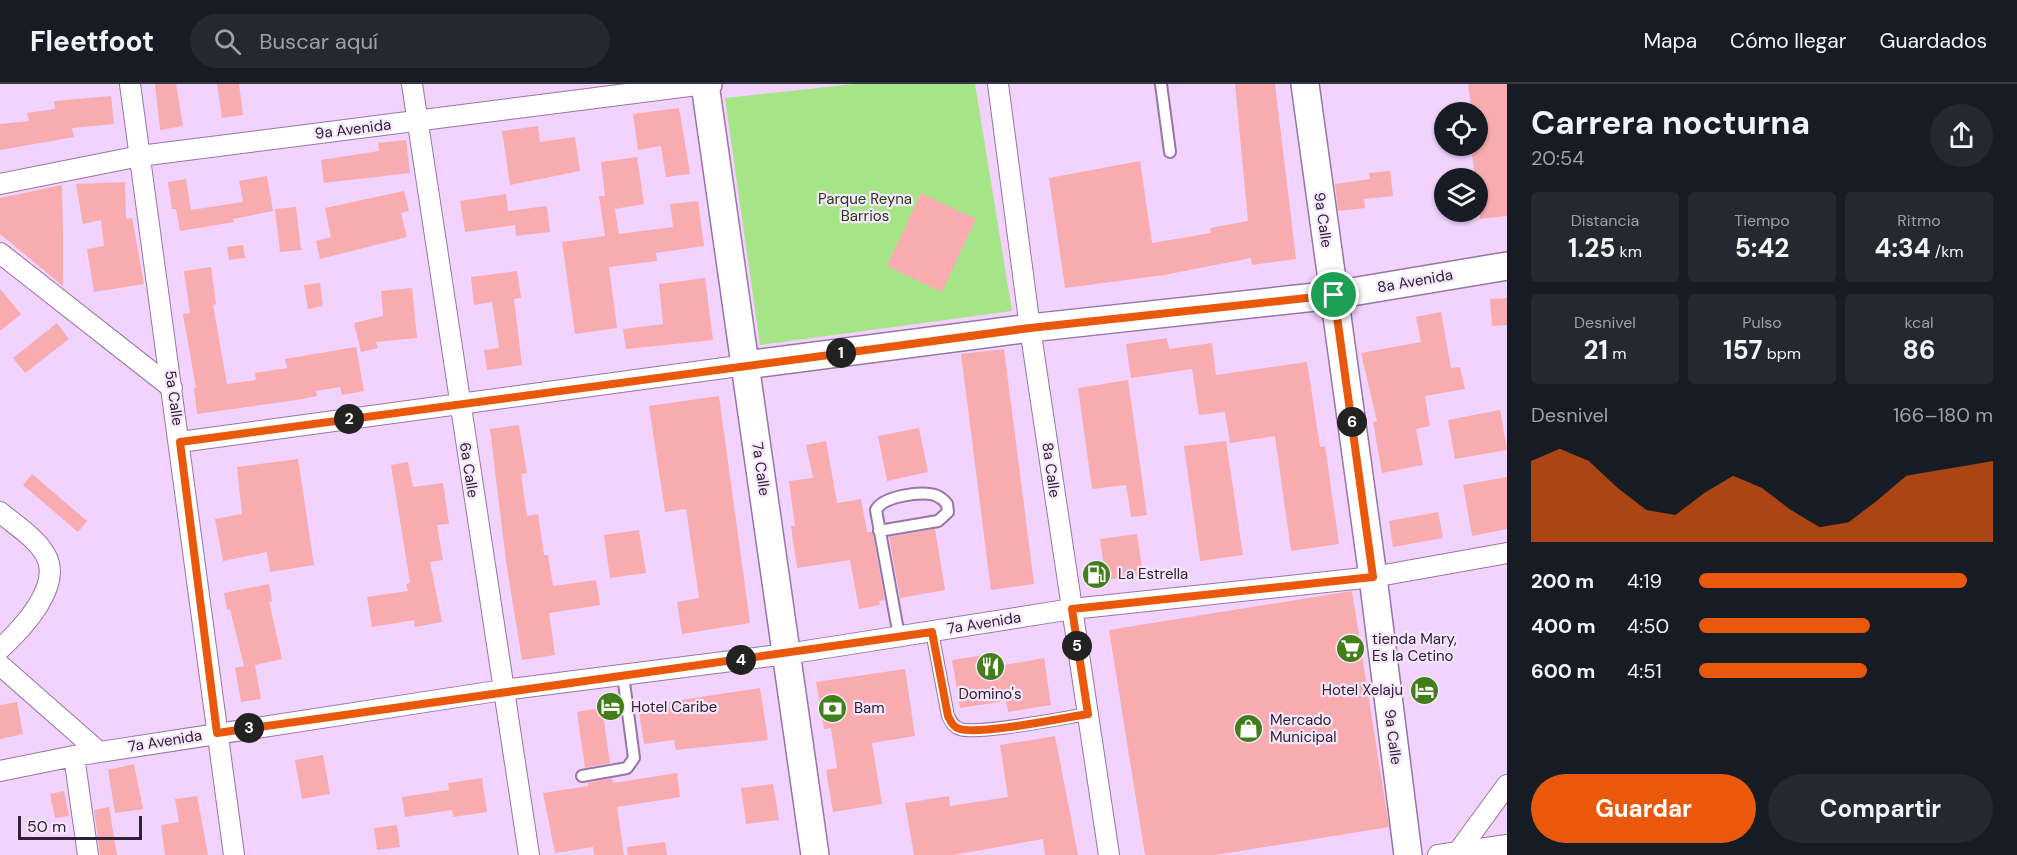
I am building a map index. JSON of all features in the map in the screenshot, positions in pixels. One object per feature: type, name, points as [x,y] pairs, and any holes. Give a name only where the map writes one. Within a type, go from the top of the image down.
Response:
[{"type":"street","name":"5a Calle","points":[[130,84],[234,855]]},
{"type":"street","name":"6a Calle","points":[[412,84],[529,855]]},
{"type":"street","name":"9a Avenida","points":[[0,184],[140,156],[706,84]]},
{"type":"street","name":"7a Calle","points":[[706,84],[815,855]]},
{"type":"street","name":"8a Calle","points":[[998,84],[1030,328],[1109,855]]},
{"type":"street","name":"9a Calle","points":[[1305,84],[1373,577],[1408,855]]},
{"type":"street","points":[[0,253],[172,388]]},
{"type":"street","name":"8a Avenida","points":[[180,442],[1030,328],[1334,295],[1507,266]]},
{"type":"street","points":[[0,512],[32,538],[46,555],[51,576],[45,597],[0,649]]},
{"type":"street","name":"7a Avenida","points":[[0,771],[74,756],[503,690],[787,654],[1072,609],[1373,577],[1507,553]]},
{"type":"street","points":[[0,665],[99,752]]},
{"type":"street","points":[[74,756],[88,855]]},
{"type":"street","points":[[1458,852],[1507,786]]},
{"type":"street","points":[[1438,855],[1507,845]]},
{"type":"lane","points":[[1161,84],[1170,152]]},
{"type":"lane","points":[[879,531],[938,521],[948,512],[947,504],[936,496],[928,494],[885,501],[876,510],[879,531],[899,636]]},
{"type":"lane","points":[[932,632],[948,716],[953,725],[961,729],[980,730],[1088,714]]},
{"type":"lane","points":[[582,776],[627,768],[634,758],[623,675]]},
{"type":"green space","name":"Parque Reyna Barrios","points":[[854,84],[975,84],[1012,311],[760,345],[725,98]]},
{"type":"building","points":[[155,84],[176,84],[183,126],[160,130]]},
{"type":"building","points":[[217,84],[239,84],[243,115],[222,118]]},
{"type":"building","points":[[1235,84],[1275,84],[1296,259],[1252,265],[1251,258],[1164,275],[1065,288],[1049,178],[1140,161],[1152,243],[1211,233],[1210,228],[1248,221]]},
{"type":"building","points":[[1468,84],[1507,84],[1507,216],[1488,218],[1488,168],[1474,168],[1472,156],[1488,156],[1488,102],[1471,102]]},
{"type":"building","points":[[111,96],[114,124],[72,128],[74,137],[0,150],[0,124],[29,121],[27,113],[55,109],[54,101]]},
{"type":"building","points":[[679,108],[690,174],[666,177],[661,146],[638,150],[633,114]]},
{"type":"building","points":[[538,126],[540,142],[575,137],[580,171],[510,185],[502,131]]},
{"type":"building","points":[[406,140],[410,173],[324,183],[321,160],[379,151],[378,143]]},
{"type":"building","points":[[637,157],[644,204],[615,209],[619,234],[673,227],[670,204],[698,201],[704,246],[656,253],[657,261],[609,267],[617,328],[575,334],[562,242],[605,236],[599,196],[605,196],[601,162]]},
{"type":"building","points":[[1390,171],[1393,196],[1364,199],[1365,208],[1338,211],[1335,184],[1370,179],[1369,173]]},
{"type":"building","points":[[267,176],[273,211],[233,219],[234,222],[180,231],[176,209],[172,209],[168,182],[186,179],[191,210],[243,202],[239,181]]},
{"type":"building","points":[[125,182],[126,219],[132,218],[144,284],[94,292],[87,249],[104,246],[101,220],[83,224],[76,184]]},
{"type":"building","points":[[62,185],[63,286],[0,234],[0,198]]},
{"type":"building","points":[[404,191],[409,211],[401,213],[407,237],[320,259],[316,241],[331,237],[325,208]]},
{"type":"building","points":[[921,193],[976,219],[942,292],[887,266]]},
{"type":"building","points":[[506,194],[508,211],[547,206],[550,232],[516,236],[515,225],[465,232],[460,201]]},
{"type":"building","points":[[296,207],[301,250],[280,252],[275,209]]},
{"type":"building","points":[[243,245],[245,258],[229,260],[227,247]]},
{"type":"building","points":[[211,267],[216,304],[213,305],[227,384],[256,380],[255,373],[287,368],[285,359],[356,347],[364,391],[342,395],[340,387],[316,391],[317,396],[297,400],[197,414],[194,388],[196,388],[183,314],[190,313],[184,271]]},
{"type":"building","points":[[517,271],[521,298],[514,299],[522,365],[487,370],[484,350],[499,348],[492,302],[474,305],[471,277]]},
{"type":"building","points":[[705,278],[713,340],[626,349],[623,329],[663,324],[659,284]]},
{"type":"building","points":[[320,283],[323,306],[308,309],[304,285]]},
{"type":"building","points":[[412,288],[417,338],[376,342],[378,348],[361,352],[354,323],[383,316],[381,291]]},
{"type":"building","points":[[0,289],[21,314],[0,331]]},
{"type":"building","points":[[1507,298],[1507,325],[1492,326],[1490,299]]},
{"type":"building","points":[[1441,312],[1451,368],[1460,367],[1465,389],[1425,396],[1430,426],[1416,429],[1423,465],[1382,473],[1373,422],[1377,421],[1361,353],[1421,342],[1416,317]]},
{"type":"building","points":[[57,323],[69,339],[25,373],[13,358]]},
{"type":"building","points":[[1167,338],[1169,349],[1212,343],[1216,375],[1307,362],[1320,447],[1325,446],[1339,544],[1291,551],[1275,436],[1230,443],[1225,412],[1199,415],[1192,369],[1131,378],[1126,344]]},
{"type":"building","points":[[1004,349],[1034,584],[991,590],[961,354]]},
{"type":"building","points":[[1128,380],[1147,515],[1131,517],[1126,485],[1092,489],[1078,388]]},
{"type":"building","points":[[719,396],[750,623],[682,634],[677,602],[699,598],[686,509],[665,512],[649,406]]},
{"type":"building","points":[[1500,410],[1507,450],[1455,459],[1448,420]]},
{"type":"building","points":[[519,425],[527,473],[521,474],[527,516],[538,514],[544,555],[548,555],[553,586],[596,580],[600,605],[549,613],[555,655],[522,660],[506,561],[490,429]]},
{"type":"building","points":[[919,428],[928,472],[887,481],[878,436]]},
{"type":"building","points":[[826,441],[837,503],[861,499],[867,532],[872,532],[873,535],[885,600],[879,601],[880,605],[859,609],[850,560],[797,568],[791,526],[795,526],[789,481],[813,478],[806,445]]},
{"type":"building","points":[[1226,441],[1243,555],[1200,561],[1184,446]]},
{"type":"building","points":[[298,459],[314,565],[270,572],[267,552],[223,561],[215,519],[242,514],[237,467]]},
{"type":"building","points":[[408,462],[413,487],[443,483],[449,524],[437,525],[443,560],[430,562],[442,622],[415,627],[414,620],[372,627],[367,597],[408,591],[406,584],[410,583],[391,465]]},
{"type":"building","points":[[32,474],[87,521],[78,532],[23,485]]},
{"type":"building","points":[[1507,477],[1507,529],[1472,536],[1463,485]]},
{"type":"building","points":[[1438,512],[1443,538],[1393,547],[1389,521]]},
{"type":"building","points":[[935,529],[945,590],[900,598],[889,537]]},
{"type":"building","points":[[639,530],[646,573],[610,578],[604,535]]},
{"type":"building","points":[[1137,534],[1143,575],[1106,580],[1100,539]]},
{"type":"building","points":[[269,584],[272,601],[269,602],[282,659],[255,665],[261,699],[241,702],[235,668],[244,666],[224,593]]},
{"type":"building","name":"Mercado Municipal","points":[[1352,591],[1389,827],[1215,855],[1145,855],[1109,630]]},
{"type":"building","points":[[997,653],[999,666],[1044,658],[1051,705],[1008,712],[1006,701],[960,708],[952,660]]},
{"type":"building","points":[[905,669],[915,736],[872,743],[882,804],[833,812],[826,770],[837,768],[831,728],[824,729],[816,682]]},
{"type":"building","points":[[760,688],[768,740],[676,750],[674,740],[644,744],[639,712],[669,707],[668,702]]},
{"type":"building","points":[[17,702],[23,734],[0,739],[0,705]]},
{"type":"building","points":[[602,708],[610,763],[585,768],[577,712]]},
{"type":"building","points":[[1055,736],[1078,855],[1045,855],[1043,839],[953,855],[914,855],[905,803],[949,796],[950,806],[1008,797],[1000,745]]},
{"type":"building","points":[[323,755],[330,794],[302,799],[295,760]]},
{"type":"building","points":[[134,764],[143,809],[115,813],[108,770]]},
{"type":"building","points":[[677,773],[680,797],[617,807],[624,855],[594,855],[593,847],[555,853],[543,793],[588,786],[588,783],[612,778],[613,783]]},
{"type":"building","points":[[482,778],[487,812],[453,817],[452,810],[405,817],[402,797],[449,790],[448,783]]},
{"type":"building","points":[[773,784],[779,820],[746,824],[741,788]]},
{"type":"building","points":[[64,791],[69,816],[55,818],[50,794]]},
{"type":"building","points":[[197,796],[208,855],[165,855],[161,825],[179,822],[175,799]]},
{"type":"building","points":[[109,807],[117,855],[100,855],[94,810]]},
{"type":"building","points":[[397,825],[400,847],[377,850],[374,828]]},
{"type":"building","points":[[665,842],[667,855],[628,855],[627,847]]},
{"type":"place","name":"La Estrella","points":[[1097,574]]},
{"type":"place","name":"tienda Mary, Es la Cetino","points":[[1351,648]]},
{"type":"place","name":"Domino's","points":[[990,667]]},
{"type":"place","name":"Hotel Xelaju","points":[[1424,690]]},
{"type":"place","name":"Hotel Caribe","points":[[610,707]]},
{"type":"place","name":"Bam","points":[[833,708]]},
{"type":"place","name":"Mercado Municipal","points":[[1249,729]]},
{"type":"route","points":[[1334,295],[1373,577],[1072,609],[1088,714],[980,730],[961,729],[953,725],[944,701],[932,632],[787,654],[503,690],[217,733],[180,442],[1030,328],[1334,295]]}]
